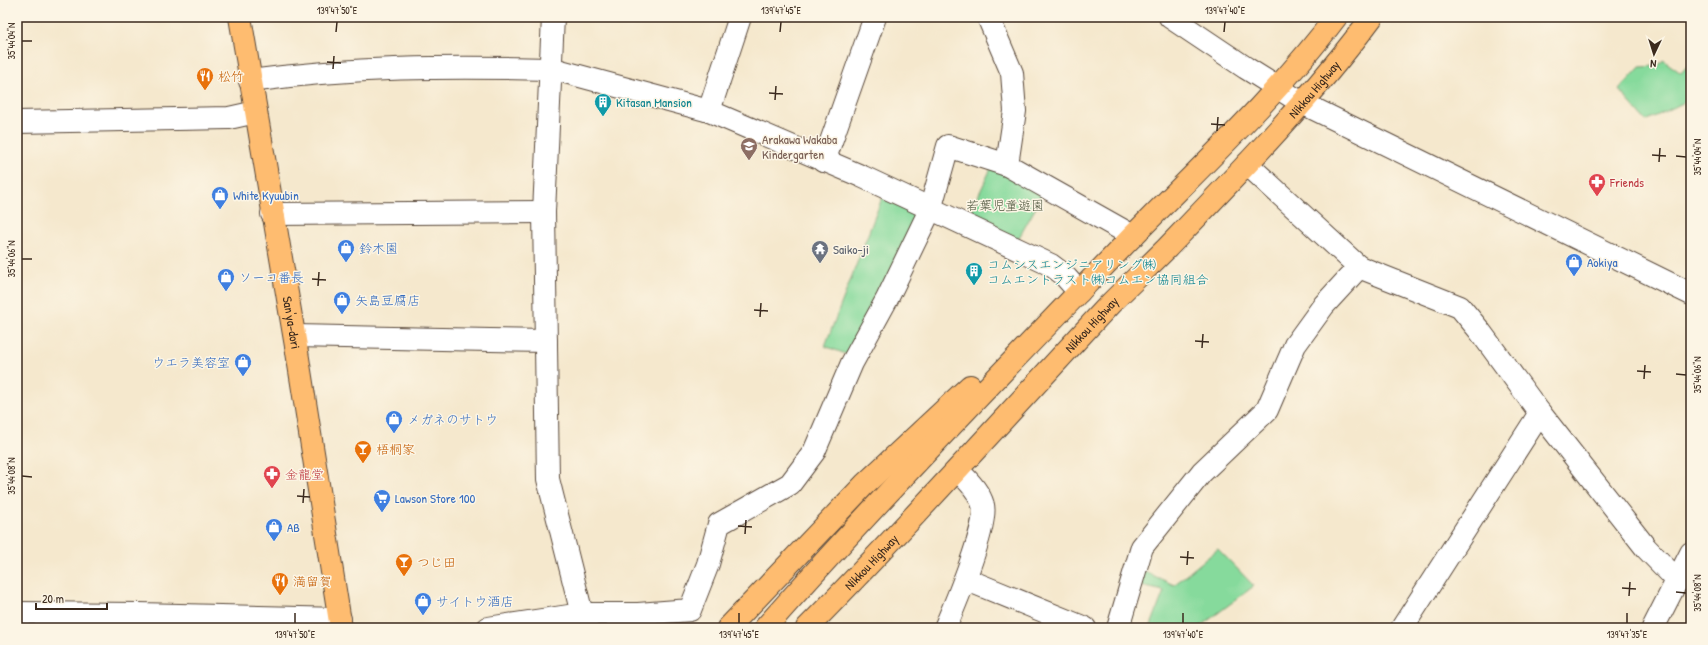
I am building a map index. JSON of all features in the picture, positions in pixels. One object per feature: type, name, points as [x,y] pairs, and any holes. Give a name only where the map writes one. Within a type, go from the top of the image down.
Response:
[{"type":"main road","name":"San'ya-dori","points":[[240,17],[272,214],[295,336],[341,624]]},
{"type":"main road","points":[[765,628],[922,456],[1277,87],[1336,17]]},
{"type":"main road","name":"Nikkou Highway","points":[[807,628],[958,471],[1111,304],[1247,164],[1346,52],[1372,17]]},
{"type":"main road","points":[[728,628],[864,484],[1007,352],[1045,328]]},
{"type":"street","points":[[554,17],[544,212],[548,479],[582,614]]},
{"type":"street","points":[[709,111],[740,17]]},
{"type":"street","points":[[823,161],[875,17]]},
{"type":"street","points":[[988,17],[1012,73],[1015,111],[1007,165]]},
{"type":"street","points":[[1170,17],[1302,103],[1691,294]]},
{"type":"street","points":[[250,81],[281,77],[428,67],[552,69],[709,111],[861,176],[930,210],[1051,265],[1063,274],[1079,292]]},
{"type":"street","points":[[17,122],[229,118],[256,112]]},
{"type":"street","points":[[488,628],[582,614],[638,614],[690,610],[708,564],[719,524],[790,484],[814,452],[852,363],[887,299],[930,210],[948,146],[1007,165],[1133,236]]},
{"type":"street","points":[[1247,164],[1359,267],[1460,307],[1479,330],[1540,413],[1646,548],[1678,581]]},
{"type":"street","points":[[272,214],[544,212]]},
{"type":"street","points":[[1118,628],[1142,547],[1202,472],[1267,410],[1295,345],[1324,304],[1359,267]]},
{"type":"street","points":[[295,336],[546,341]]},
{"type":"street","points":[[1402,628],[1540,413]]},
{"type":"street","points":[[945,628],[965,579],[983,519],[983,505],[971,483],[958,471]]},
{"type":"street","points":[[1653,628],[1691,553]]},
{"type":"street","points":[[965,579],[1085,628]]},
{"type":"street","points":[[17,613],[139,614],[341,624]]},
{"type":"green space","points":[[1663,60],[1681,73],[1691,62],[1691,99],[1646,121],[1619,90],[1640,67],[1658,66]]},
{"type":"green space","name":"若葉児童遊園","points":[[992,166],[1044,193],[1017,241],[968,218]]},
{"type":"green space","points":[[882,198],[920,216],[848,355],[825,346]]},
{"type":"green space","points":[[1218,549],[1254,586],[1198,628],[1150,628],[1164,591],[1137,585],[1141,570],[1174,585]]},
{"type":"place","name":"松竹","points":[[205,91]]},
{"type":"place","name":"Kitasan Mansion","points":[[603,117]]},
{"type":"place","name":"Arakawa Wakaba Kindergarten","points":[[749,161]]},
{"type":"place","name":"Friends","points":[[1597,197]]},
{"type":"place","name":"White Kyuubin","points":[[220,210]]},
{"type":"place","name":"鈴木園","points":[[346,263]]},
{"type":"place","name":"Saiko-ji","points":[[820,264]]},
{"type":"place","name":"Aokiya","points":[[1574,277]]},
{"type":"place","name":"コムシスエンジニアリング㈱ コムエントラスト㈱コムエン協同組合","points":[[974,286]]},
{"type":"place","name":"ソーコ番長","points":[[226,292]]},
{"type":"place","name":"矢島豆腐店","points":[[342,315]]},
{"type":"place","name":"ウエラ美容室","points":[[243,377]]},
{"type":"place","name":"メガネのサトウ","points":[[394,434]]},
{"type":"place","name":"梧桐家","points":[[363,464]]},
{"type":"place","name":"金龍堂","points":[[272,489]]},
{"type":"place","name":"Lawson Store 100","points":[[382,513]]},
{"type":"place","name":"AB","points":[[274,542]]},
{"type":"place","name":"つじ田","points":[[404,577]]},
{"type":"place","name":"満留賀","points":[[280,596]]},
{"type":"place","name":"サイトウ酒店","points":[[423,616]]}]
